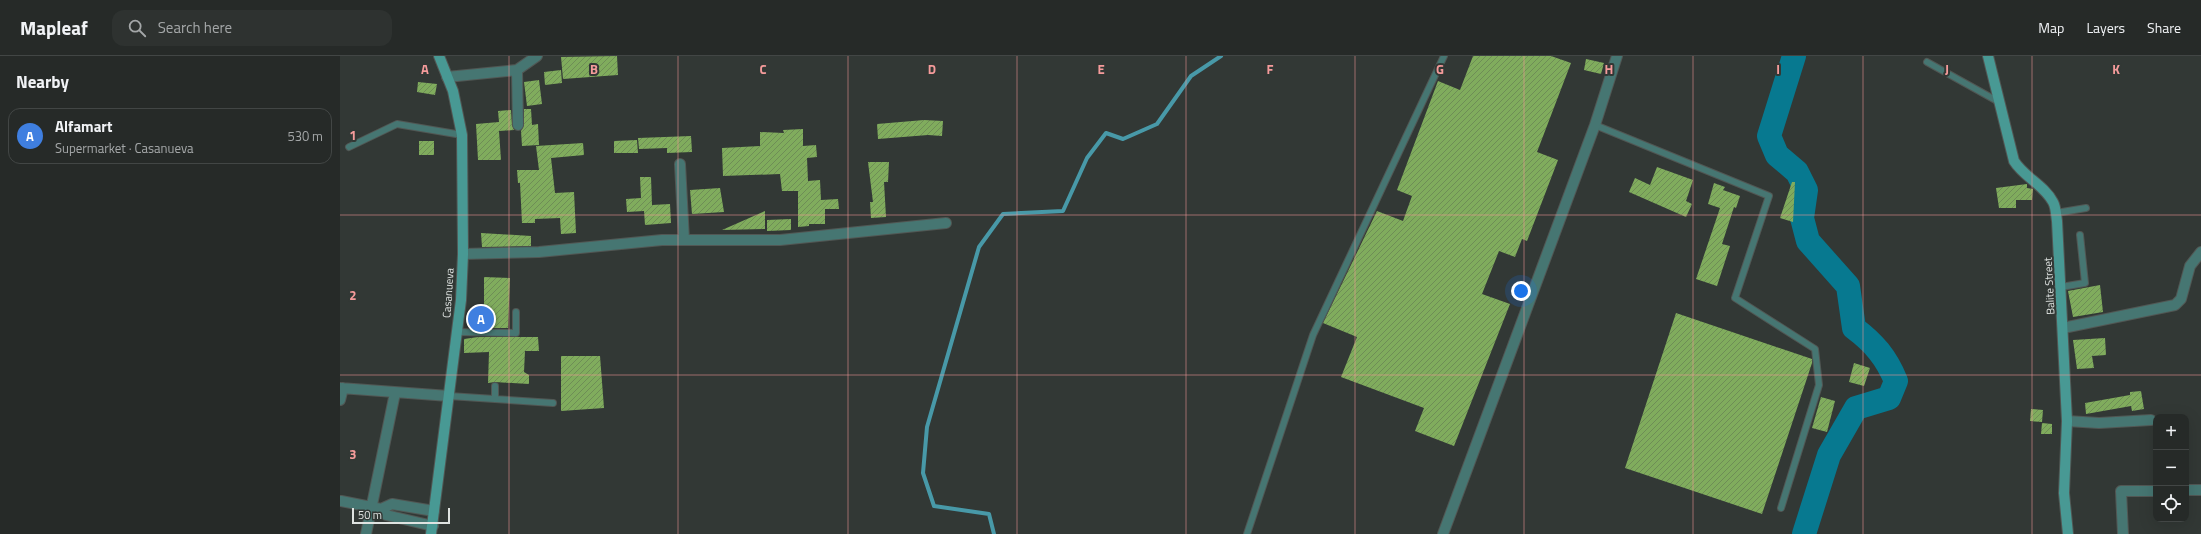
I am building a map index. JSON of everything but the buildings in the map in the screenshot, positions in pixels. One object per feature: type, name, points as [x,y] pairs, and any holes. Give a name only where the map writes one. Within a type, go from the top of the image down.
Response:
[{"type":"street","name":"Casanueva","points":[[432,530],[461,300],[463,254],[462,135],[453,91],[439,56]]},
{"type":"street","points":[[447,77],[517,70],[537,56]]},
{"type":"street","points":[[1443,534],[1595,125],[1617,56]]},
{"type":"street","name":"Balite Street","points":[[1988,56],[2014,161],[2020,171],[2042,189],[2054,202],[2056,213],[2067,421],[2064,493],[2068,534]]},
{"type":"street","points":[[517,70],[518,124]]},
{"type":"street","points":[[680,164],[684,240]]},
{"type":"street","points":[[463,254],[539,252],[623,242],[662,240],[780,240],[946,223]]},
{"type":"street","points":[[2063,328],[2175,305],[2181,299],[2190,266],[2201,252]]},
{"type":"street","points":[[340,400],[341,388],[449,396]]},
{"type":"street","points":[[366,534],[377,508],[395,393]]},
{"type":"street","points":[[2067,421],[2099,423],[2151,420]]},
{"type":"street","points":[[2189,490],[2201,490]]},
{"type":"street","points":[[2123,534],[2121,491],[2153,491]]},
{"type":"street","points":[[340,499],[377,508],[386,515],[432,530]]},
{"type":"street","points":[[377,508],[392,504],[434,511]]},
{"type":"lane","points":[[1247,534],[1313,335],[1444,56]]},
{"type":"lane","points":[[1927,62],[1999,102]]},
{"type":"lane","points":[[349,147],[397,124],[462,135]]},
{"type":"lane","points":[[1595,125],[1769,196],[1735,298],[1815,349],[1819,385],[1781,508]]},
{"type":"lane","points":[[2056,213],[2086,208]]},
{"type":"lane","points":[[2061,287],[2084,283],[2080,234]]},
{"type":"lane","points":[[457,332],[516,333],[516,312]]},
{"type":"lane","points":[[495,386],[495,399]]},
{"type":"lane","points":[[449,396],[553,403]]},
{"type":"waterway","points":[[994,534],[989,514],[934,506],[923,473],[927,427],[979,247],[1003,214],[1063,211],[1087,158],[1106,133],[1123,139],[1157,124],[1191,76],[1221,56]]},
{"type":"waterway","points":[[1794,56],[1769,136],[1777,155],[1797,172],[1806,190],[1802,218],[1808,241],[1848,286],[1854,328],[1868,339],[1879,351],[1896,381],[1889,398],[1856,408],[1829,455],[1804,534]]},
{"type":"place","name":"Alfamart","points":[[481,319]]}]
